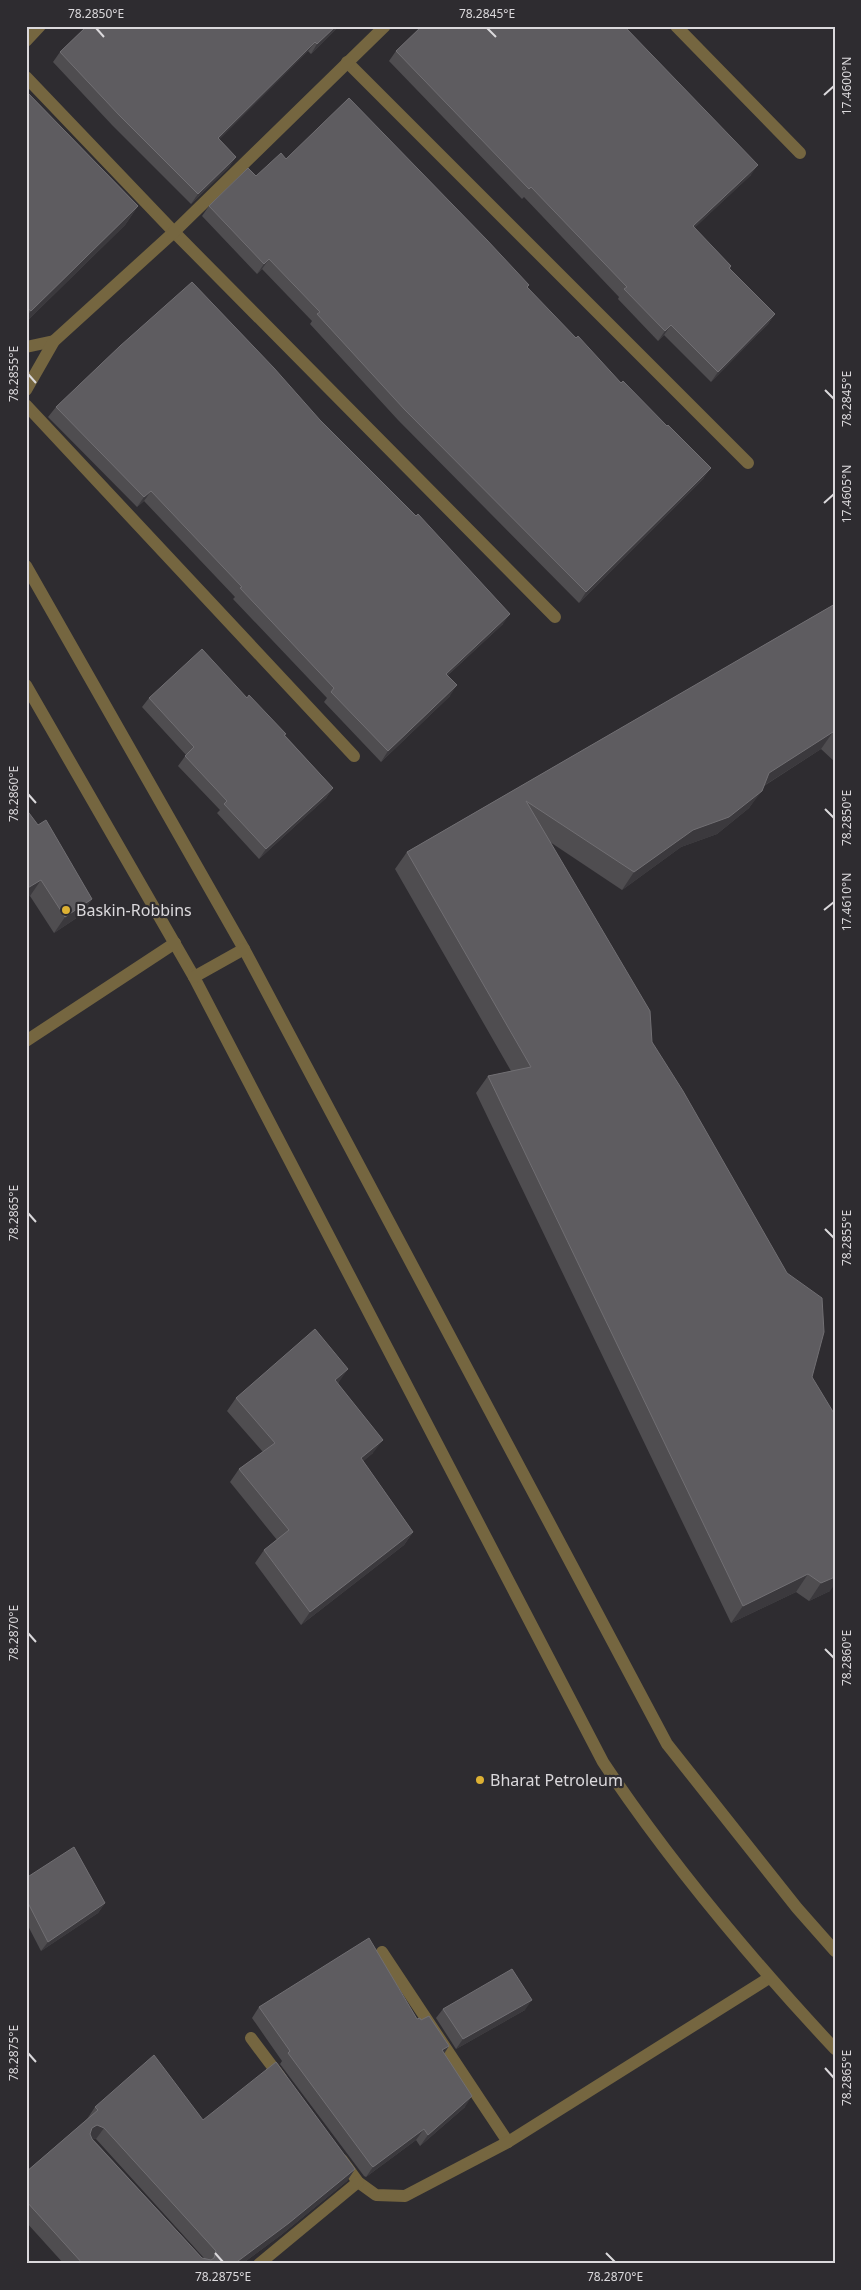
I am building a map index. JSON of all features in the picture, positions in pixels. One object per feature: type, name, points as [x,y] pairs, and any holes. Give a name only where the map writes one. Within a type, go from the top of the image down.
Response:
[{"type":"street","points":[[26,41],[40,26]]},
{"type":"street","points":[[26,390],[54,341],[174,232],[385,26]]},
{"type":"street","points":[[676,26],[800,153]]},
{"type":"street","points":[[347,62],[748,463]]},
{"type":"street","points":[[26,77],[174,232],[555,617]]},
{"type":"street","points":[[26,347],[54,341]]},
{"type":"street","points":[[26,405],[354,756]]},
{"type":"street","points":[[26,566],[244,949],[667,1744],[797,1908],[835,1951]]},
{"type":"street","points":[[26,685],[194,977],[603,1762],[640,1817],[769,1978],[835,2049]]},
{"type":"street","points":[[26,1041],[175,943]]},
{"type":"street","points":[[194,977],[244,949]]},
{"type":"street","points":[[382,1952],[508,2142]]},
{"type":"street","points":[[334,2148],[358,2182],[376,2195],[405,2196],[508,2142],[769,1978]]},
{"type":"street","points":[[251,2038],[287,2085]]},
{"type":"street","points":[[259,2264],[358,2182]]},
{"type":"building","points":[[87,26],[336,26],[317,44],[315,42],[218,138],[236,157],[198,194],[119,115],[60,52]]},
{"type":"building","points":[[422,26],[624,26],[758,165],[693,226],[731,266],[729,268],[775,314],[718,372],[671,325],[665,331],[624,289],[627,287],[531,187],[529,189],[396,51]]},
{"type":"building","points":[[26,91],[138,206],[31,311],[26,307]]},
{"type":"building","points":[[349,98],[487,240],[529,285],[527,287],[576,338],[578,336],[621,383],[623,381],[711,468],[586,592],[405,410],[317,314],[320,312],[269,259],[264,264],[209,206],[248,168],[256,176],[281,153],[286,159]]},
{"type":"building","points":[[192,282],[274,368],[320,420],[416,516],[418,514],[510,614],[446,674],[457,685],[388,751],[331,692],[334,688],[240,588],[242,587],[151,491],[144,497],[56,407],[120,346]]},
{"type":"building","points":[[835,604],[835,733],[833,732],[769,773],[762,791],[729,817],[693,830],[634,872],[526,801],[650,1011],[652,1042],[683,1091],[787,1273],[822,1298],[824,1332],[812,1377],[835,1415],[835,1577],[821,1583],[808,1574],[743,1606],[488,1076],[531,1067],[407,852]]},
{"type":"building","points":[[202,649],[247,698],[249,695],[286,734],[284,735],[333,788],[266,849],[224,804],[227,801],[185,756],[194,747],[149,698]]},
{"type":"building","points":[[26,809],[38,825],[46,820],[92,899],[65,917],[41,880],[26,889]]},
{"type":"building","points":[[315,1329],[348,1369],[335,1380],[383,1440],[361,1458],[413,1532],[310,1612],[264,1550],[289,1530],[239,1469],[275,1443],[236,1398]]},
{"type":"building","points":[[74,1847],[105,1903],[48,1942],[26,1899],[26,1878]]},
{"type":"building","points":[[369,1938],[417,2019],[420,2018],[421,2020],[429,2016],[449,2046],[442,2050],[472,2096],[428,2135],[424,2129],[373,2167],[288,2053],[290,2051],[259,2007]]},
{"type":"building","points":[[512,1969],[532,2000],[463,2039],[443,2009]]},
{"type":"building","points":[[154,2055],[203,2120],[276,2062],[355,2169],[289,2223],[234,2264],[83,2264],[26,2201],[26,2172],[98,2110],[95,2107]],"holes":[[[97,2125],[104,2128],[216,2251],[214,2258],[211,2260],[202,2258],[92,2139],[90,2134],[92,2128]]]},
{"type":"place","name":"Baskin-Robbins","points":[[66,910]]},
{"type":"place","name":"Bharat Petroleum","points":[[480,1780]]}]
